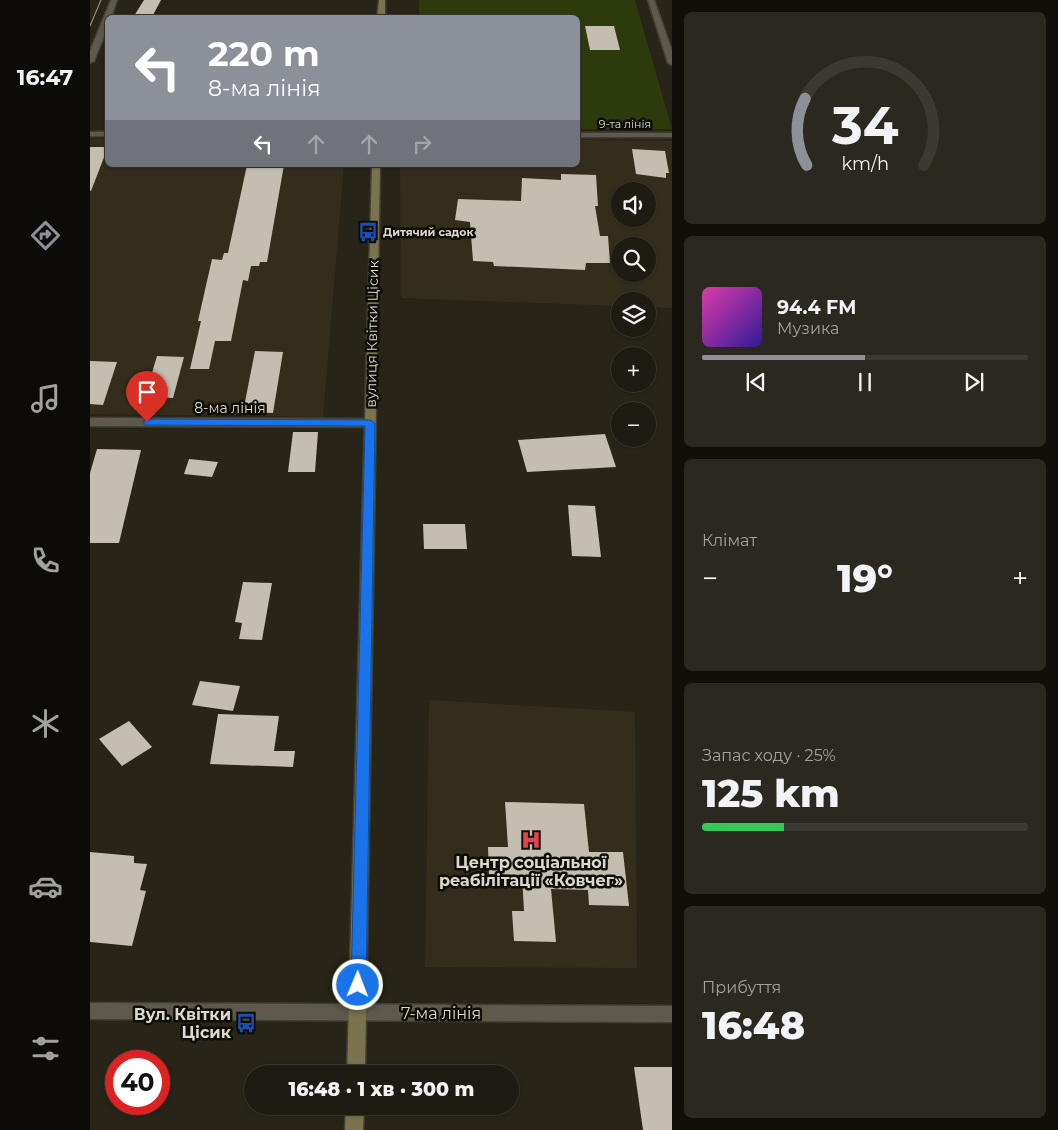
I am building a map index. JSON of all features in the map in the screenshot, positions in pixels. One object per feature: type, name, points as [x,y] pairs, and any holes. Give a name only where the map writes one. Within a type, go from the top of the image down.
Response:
[{"type":"street","points":[[108,15],[114,0]]},
{"type":"street","points":[[381,15],[382,0]]},
{"type":"street","points":[[651,0],[672,63]]},
{"type":"street","points":[[90,61],[105,23]]},
{"type":"street","points":[[90,134],[105,134]]},
{"type":"street","name":"9-та лінія","points":[[580,136],[672,136]]},
{"type":"street","name":"вулиця Квітки Цісик","points":[[356,1065],[376,167]]},
{"type":"street","name":"8-ма лінія","points":[[90,422],[370,423]]},
{"type":"street","name":"7-ма лінія","points":[[90,1012],[672,1014]]},
{"type":"street","points":[[354,1130],[355,1115]]},
{"type":"shaded area","points":[[90,139],[105,139],[105,167],[344,167],[323,417],[90,414]]},
{"type":"shaded area","points":[[580,140],[672,141],[672,308],[656,307],[656,292],[611,292],[611,306],[401,298],[400,167],[580,167]]},
{"type":"shaded area","name":"Центр соціальної реабілітації «Ковчег»","points":[[429,700],[635,712],[637,968],[425,967]]},
{"type":"green space","points":[[419,0],[635,0],[672,129],[580,129],[580,15],[419,15]]},
{"type":"building","points":[[144,0],[161,0],[153,15],[135,15]]},
{"type":"building","points":[[585,26],[614,26],[620,50],[590,50]]},
{"type":"building","points":[[90,147],[105,147],[105,155],[90,191]]},
{"type":"building","points":[[632,149],[665,151],[669,173],[666,173],[666,178],[636,174]]},
{"type":"building","points":[[247,167],[284,167],[267,262],[260,262],[259,266],[251,266],[248,281],[243,280],[231,341],[215,341],[209,369],[190,369],[201,321],[198,321],[212,259],[222,260],[224,253],[228,253]]},
{"type":"building","points":[[561,174],[596,175],[598,206],[595,206],[600,236],[608,236],[610,263],[586,263],[585,270],[494,266],[493,262],[473,261],[470,222],[455,220],[458,199],[521,201],[522,178],[561,180]]},
{"type":"building","points":[[255,351],[283,352],[273,413],[243,412]]},
{"type":"building","points":[[157,356],[184,357],[173,398],[145,396]]},
{"type":"building","points":[[90,361],[117,362],[103,405],[90,404]]},
{"type":"building","points":[[293,432],[318,432],[315,472],[288,472]]},
{"type":"building","points":[[605,434],[616,467],[527,472],[518,440]]},
{"type":"building","points":[[97,449],[141,450],[119,543],[90,543],[90,473]]},
{"type":"building","points":[[189,459],[218,462],[212,477],[184,474]]},
{"type":"building","points":[[568,505],[595,506],[601,557],[572,556]]},
{"type":"building","points":[[423,524],[465,524],[467,549],[424,549]]},
{"type":"building","points":[[243,582],[272,583],[262,640],[239,639],[242,623],[235,622]]},
{"type":"building","points":[[200,681],[240,686],[233,711],[192,705]]},
{"type":"building","points":[[218,714],[279,716],[274,751],[295,751],[293,767],[210,764]]},
{"type":"building","points":[[129,721],[152,747],[122,766],[99,739]]},
{"type":"building","points":[[505,802],[584,804],[589,852],[623,852],[629,906],[589,905],[588,890],[551,889],[556,942],[514,941],[512,911],[524,911],[522,875],[489,874],[488,847],[508,847]]},
{"type":"building","points":[[90,852],[134,856],[134,863],[147,864],[140,890],[146,891],[132,946],[90,942]]},
{"type":"building","points":[[634,1067],[672,1067],[672,1130],[643,1130]]},
{"type":"tram line","points":[[90,26],[101,0]]},
{"type":"place","name":"Дитячий садок","points":[[368,232]]},
{"type":"place","name":"Центр соціальної реабілітації «Ковчег»","points":[[531,840]]},
{"type":"place","name":"Вул. Квітки Цісик","points":[[246,1023]]},
{"type":"route","points":[[147,422],[370,423],[358,985]]}]
